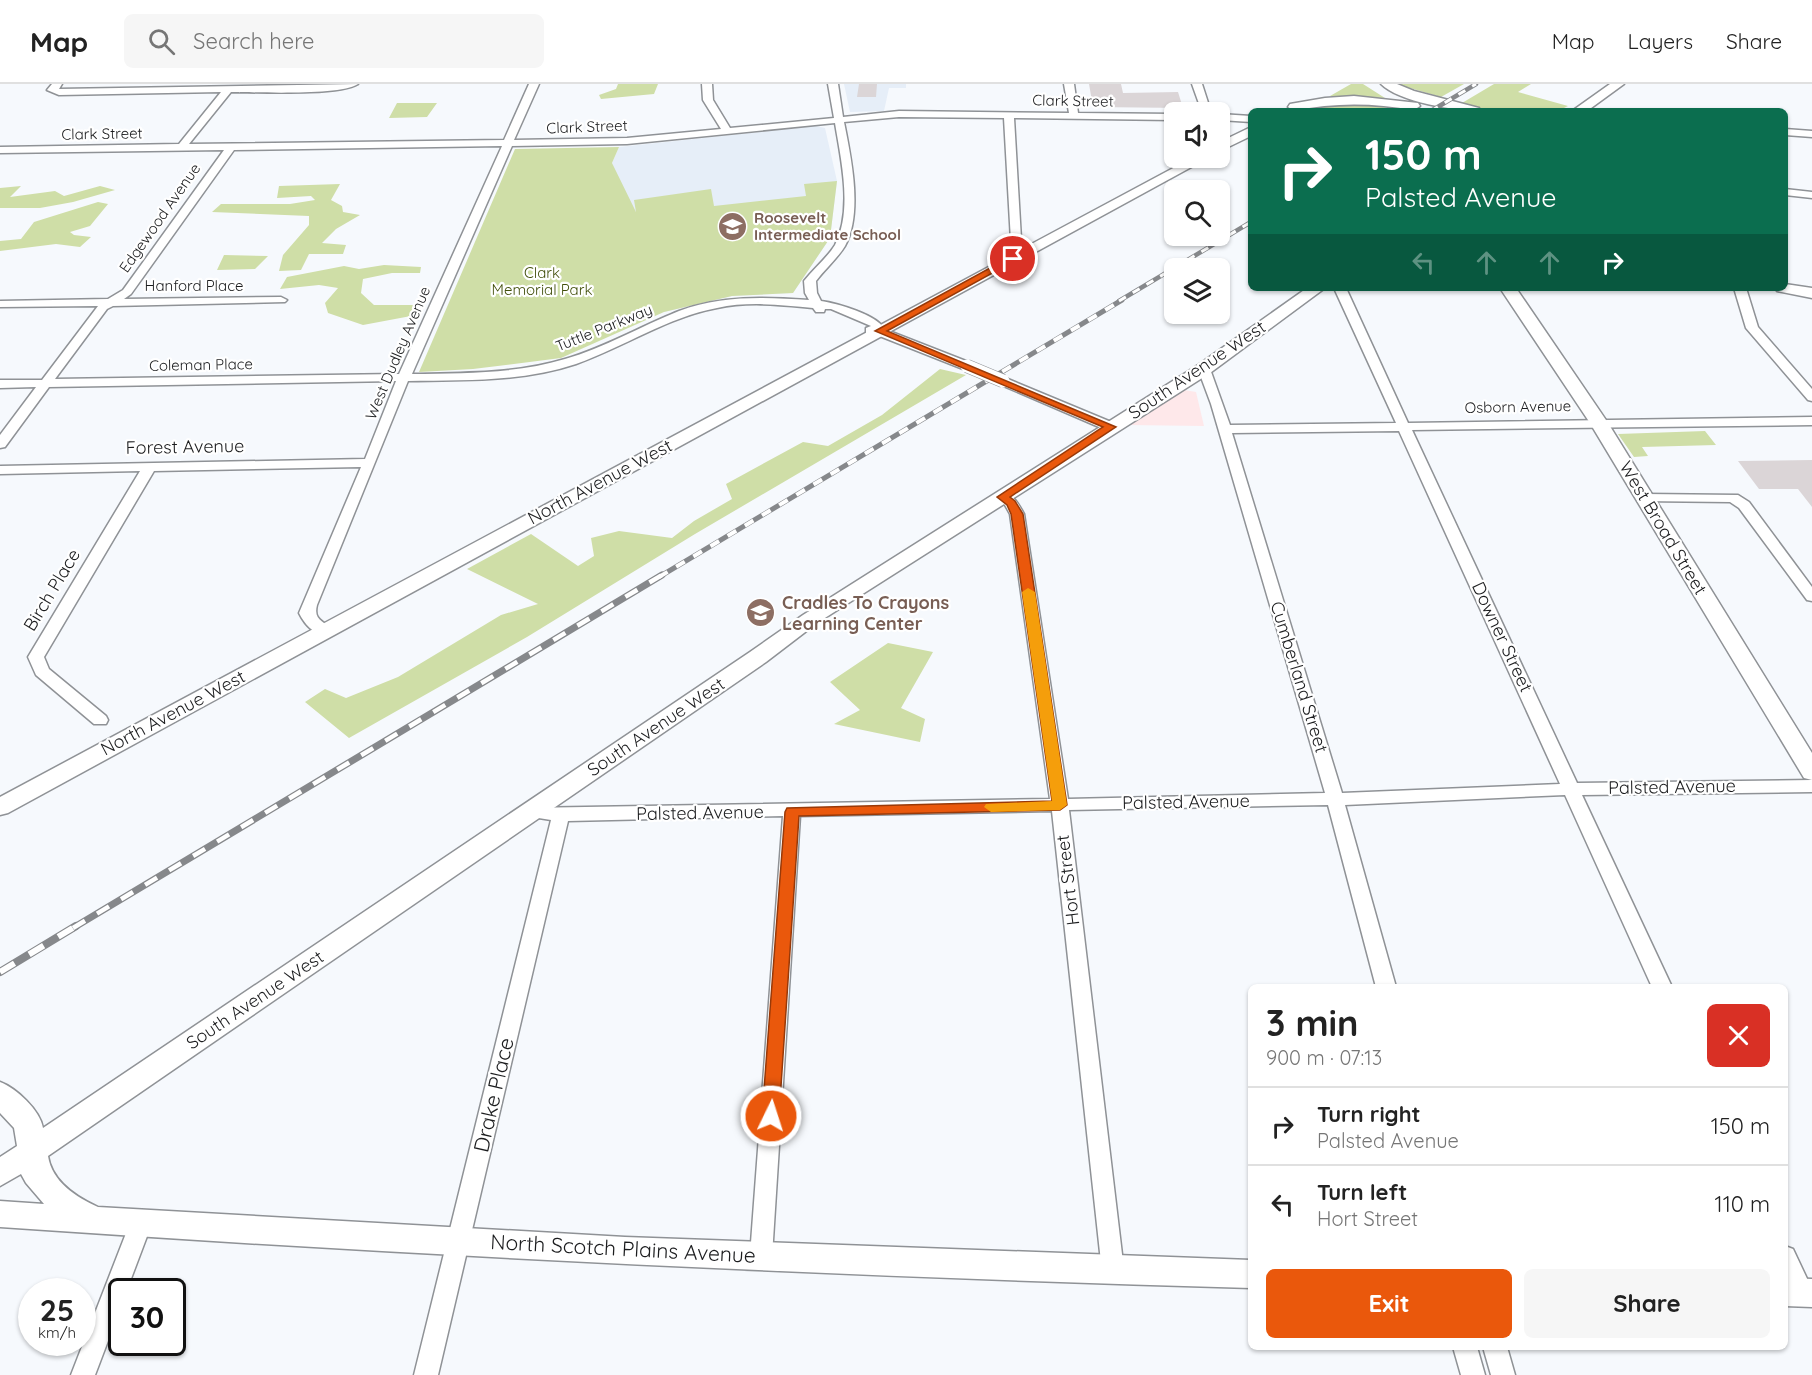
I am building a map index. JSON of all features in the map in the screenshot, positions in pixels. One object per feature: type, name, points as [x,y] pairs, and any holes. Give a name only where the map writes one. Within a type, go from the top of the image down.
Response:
[{"type":"main road","points":[[1582,108],[1618,84]]},
{"type":"main road","points":[[1382,86],[1395,99],[1413,106]]},
{"type":"main road","points":[[1382,86],[1444,108]]},
{"type":"main road","points":[[1382,86],[1463,108]]},
{"type":"main road","points":[[1293,108],[1328,89]]},
{"type":"main road","points":[[1296,108],[1342,99],[1379,100],[1421,108]]},
{"type":"main road","points":[[1230,142],[1248,132]]},
{"type":"main road","name":"North Avenue West","points":[[0,807],[1182,168]]},
{"type":"main road","points":[[1788,289],[1812,293]]},
{"type":"main road","name":"South Avenue West","points":[[0,1173],[532,812],[810,619],[1204,369],[1313,291]]},
{"type":"main road","name":"West Broad Street","points":[[1511,291],[1599,423],[1812,772]]},
{"type":"main road","name":"North Scotch Plains Avenue","points":[[0,1094],[28,1123],[36,1174],[64,1205],[93,1220],[761,1256],[1248,1274]]},
{"type":"main road","points":[[0,1214],[93,1220]]},
{"type":"street","points":[[57,84],[52,90],[59,92],[227,91],[322,88],[353,84]]},
{"type":"street","name":"West Dudley Avenue","points":[[325,631],[311,622],[307,614],[403,379],[534,84]]},
{"type":"street","points":[[707,84],[708,100],[727,130]]},
{"type":"street","points":[[832,84],[850,206],[847,230],[833,256],[810,281],[811,293],[821,313],[864,330],[879,331],[1111,427]]},
{"type":"street","points":[[1069,84],[1074,116]]},
{"type":"street","points":[[1197,84],[1203,102]]},
{"type":"street","points":[[181,148],[227,91]]},
{"type":"street","name":"Clark Street","points":[[0,150],[627,141],[899,114],[1164,117]]},
{"type":"street","points":[[1009,115],[1016,242],[1032,248]]},
{"type":"street","points":[[1230,118],[1248,119]]},
{"type":"street","points":[[1230,119],[1245,123],[1248,126]]},
{"type":"street","points":[[1788,132],[1812,135]]},
{"type":"street","name":"Edgewood Avenue","points":[[0,444],[104,307],[127,292],[230,148]]},
{"type":"street","points":[[1788,192],[1812,195]]},
{"type":"street","name":"Downer Street","points":[[1341,291],[1661,984]]},
{"type":"street","points":[[1741,291],[1752,328],[1812,397]]},
{"type":"street","name":"Hanford Place","points":[[0,304],[281,300]]},
{"type":"street","name":"Tuttle Parkway","points":[[403,379],[496,376],[533,371],[572,361],[685,313],[717,304],[765,300],[816,304]]},
{"type":"street","name":"Cumberland Street","points":[[1204,369],[1225,429],[1335,799],[1385,984]]},
{"type":"street","name":"Coleman Place","points":[[0,384],[403,379]]},
{"type":"street","name":"Osborn Avenue","points":[[1225,429],[1812,421]]},
{"type":"street","name":"Forest Avenue","points":[[0,470],[370,463]]},
{"type":"street","name":"Birch Place","points":[[100,720],[42,671],[36,657],[150,466]]},
{"type":"street","name":"Hort Street","points":[[1003,497],[1011,503],[1017,514],[1060,805],[1113,1270]]},
{"type":"street","points":[[1645,498],[1733,498],[1744,505],[1812,597]]},
{"type":"street","name":"Palsted Avenue","points":[[532,812],[561,815],[792,812],[1335,799],[1571,789],[1812,786]]},
{"type":"street","points":[[761,1256],[792,812]]},
{"type":"street","name":"Drake Place","points":[[426,1375],[561,815]]},
{"type":"street","points":[[83,1375],[141,1223]]},
{"type":"street","points":[[1788,1263],[1800,1292]]},
{"type":"street","points":[[1466,1350],[1473,1375]]},
{"type":"street","points":[[1496,1350],[1503,1375]]},
{"type":"shaded area","points":[[844,84],[906,84],[906,88],[889,88],[884,111],[850,112]]},
{"type":"shaded area","name":"Roosevelt Intermediate School","points":[[816,126],[825,128],[837,181],[830,238],[793,293],[732,296],[664,312],[612,163],[619,147]]},
{"type":"shaded area","points":[[1178,389],[1196,392],[1204,426],[1127,425]]},
{"type":"green space","points":[[618,84],[658,84],[654,94],[601,99],[599,95],[616,89]]},
{"type":"green space","points":[[1351,84],[1363,84],[1385,98],[1330,96]]},
{"type":"green space","points":[[1396,84],[1464,84],[1441,97]]},
{"type":"green space","points":[[1494,84],[1531,84],[1518,92],[1568,106],[1564,108],[1478,108],[1462,103]]},
{"type":"green space","points":[[1346,102],[1390,108],[1314,108]]},
{"type":"green space","points":[[397,103],[437,103],[427,117],[389,118]]},
{"type":"green space","name":"Clark Memorial Park","points":[[619,147],[612,163],[636,212],[634,200],[711,189],[714,206],[806,196],[804,184],[837,181],[830,238],[793,293],[732,296],[664,312],[561,358],[473,369],[419,372],[515,149]]},
{"type":"green space","points":[[340,184],[331,200],[342,206],[343,212],[360,215],[336,229],[322,243],[346,245],[343,254],[309,254],[301,270],[279,271],[283,255],[309,225],[309,216],[212,212],[221,204],[290,204],[315,200],[311,196],[277,198],[279,186]]},
{"type":"green space","points":[[21,186],[10,197],[55,191],[64,196],[100,186],[115,190],[73,202],[40,208],[0,208],[0,188]]},
{"type":"green space","points":[[98,202],[108,204],[90,226],[70,232],[74,235],[91,237],[80,247],[56,244],[0,251],[0,241],[21,239],[34,222]]},
{"type":"green space","points":[[224,255],[268,256],[255,269],[217,270]]},
{"type":"green space","points":[[384,265],[421,267],[420,273],[392,273],[363,279],[361,293],[374,305],[413,305],[411,316],[363,325],[328,313],[325,303],[338,288],[319,285],[280,289],[287,277],[344,266],[359,269]]},
{"type":"green space","points":[[940,369],[966,375],[695,534],[527,637],[349,738],[305,702],[325,689],[346,698],[398,677],[501,615],[538,604],[467,569],[531,534],[578,566],[594,556],[591,538],[619,531],[672,538],[694,521],[732,499],[726,484],[803,442],[828,446],[882,415]]},
{"type":"green space","points":[[1705,431],[1716,445],[1642,447],[1648,456],[1634,457],[1618,434]]},
{"type":"green space","points":[[888,643],[933,652],[901,708],[925,719],[920,742],[834,724],[860,710],[830,682]]},
{"type":"building","points":[[859,84],[877,84],[876,97],[857,97]]},
{"type":"building","points":[[1089,84],[1121,84],[1123,93],[1178,92],[1181,102],[1164,102],[1164,108],[1093,107]]},
{"type":"building","points":[[1812,460],[1812,507],[1798,489],[1759,489],[1738,461]]},
{"type":"railway","points":[[1436,108],[1476,84]]},
{"type":"railway","points":[[1119,301],[1248,224]]},
{"type":"railway","points":[[659,577],[1122,300]]},
{"type":"railway","points":[[73,928],[662,575]]},
{"type":"railway","points":[[0,972],[76,926]]},
{"type":"slow traffic","points":[[991,807],[1060,805],[1028,592]]},
{"type":"place","name":"Roosevelt Intermediate School","points":[[733,227]]},
{"type":"place","name":"Cradles To Crayons Learning Center","points":[[761,613]]},
{"type":"route","points":[[771,1116],[792,812],[1060,805],[1017,514],[1011,503],[1003,497],[1111,427],[879,331],[1013,259]]}]
